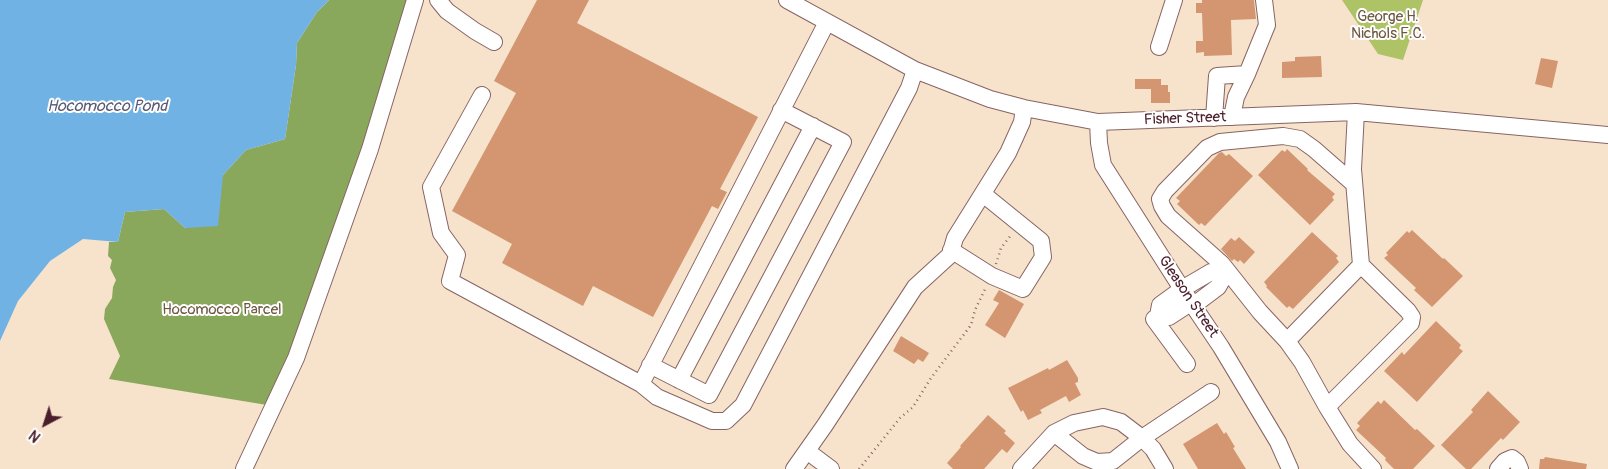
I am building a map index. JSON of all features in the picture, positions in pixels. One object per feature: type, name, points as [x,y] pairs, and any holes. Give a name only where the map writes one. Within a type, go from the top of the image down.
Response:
[{"type":"street","points":[[244,469],[296,358],[370,149],[415,0]]},
{"type":"street","points":[[438,0],[447,11],[494,42]]},
{"type":"street","name":"Fisher Street","points":[[787,0],[915,70],[990,99],[1024,108],[1098,122],[1356,112],[1608,135]]},
{"type":"street","points":[[1159,47],[1174,0]]},
{"type":"street","points":[[1232,117],[1236,96],[1267,25],[1264,0]]},
{"type":"street","points":[[641,384],[827,22]]},
{"type":"street","points":[[482,94],[431,187],[441,233],[457,255],[450,281],[641,384],[657,396],[712,421],[726,421],[743,404],[909,88],[915,70]]},
{"type":"street","points":[[1214,118],[1217,76],[1247,74]]},
{"type":"street","points":[[794,469],[915,287],[950,255],[954,238],[1008,154],[1022,122],[1024,108]]},
{"type":"street","points":[[650,366],[709,395],[843,142],[781,110]]},
{"type":"street","points":[[1328,407],[1411,323],[1412,317],[1361,265],[1354,184],[1356,112]]},
{"type":"street","name":"Gleason Street","points":[[1098,122],[1103,165],[1221,347],[1273,434],[1290,469]]},
{"type":"street","points":[[679,380],[813,126]]},
{"type":"street","points":[[1354,184],[1300,139],[1283,136],[1220,142],[1207,148],[1165,191],[1160,199],[1168,216],[1228,271],[1260,312],[1287,341],[1302,362],[1350,444],[1373,469]]},
{"type":"street","points":[[951,250],[992,276],[1023,289],[1044,257],[1041,241],[983,194]]},
{"type":"street","points":[[1287,341],[1361,265]]},
{"type":"street","points":[[1187,364],[1154,319],[1158,316],[1169,317],[1189,298],[1218,287],[1228,271]]},
{"type":"street","points":[[1054,433],[1083,456],[1097,462],[1113,461],[1142,438],[1211,392]]},
{"type":"street","points":[[1021,469],[1054,433],[1074,422],[1102,417],[1121,422],[1142,438],[1153,449],[1165,469]]},
{"type":"street","points":[[807,451],[831,469]]},
{"type":"street","points":[[1498,469],[1505,461],[1512,458],[1518,462],[1520,469]]},
{"type":"path","points":[[859,469],[900,418],[913,407],[931,378],[971,325],[992,276],[1000,248],[1015,230]]},
{"type":"green space","name":"Hocomocco Parcel","points":[[329,0],[414,0],[273,406],[109,379],[120,356],[104,319],[105,309],[112,298],[116,280],[110,268],[112,260],[108,256],[109,242],[118,242],[125,212],[164,209],[185,228],[223,175],[246,150],[285,139],[296,65],[297,43],[317,12]]},
{"type":"green space","name":"George H. Nichols F.C.","points":[[1342,0],[1423,0],[1403,60],[1378,54]]},
{"type":"water","name":"Hocomocco Pond","points":[[0,0],[329,0],[317,12],[297,43],[296,65],[285,139],[246,150],[223,175],[218,226],[185,228],[164,209],[125,212],[118,242],[83,239],[50,261],[18,301],[0,341]]},
{"type":"building","points":[[537,0],[589,0],[577,23],[758,117],[720,189],[727,192],[718,209],[712,206],[653,317],[593,286],[583,306],[502,263],[512,244],[452,211],[516,93],[494,81]]},
{"type":"building","points":[[1202,0],[1254,0],[1256,19],[1231,20],[1232,55],[1204,56],[1204,52],[1196,53],[1196,41],[1203,41],[1202,13],[1196,13],[1196,3],[1202,3]]},
{"type":"building","points":[[1321,56],[1322,77],[1282,78],[1282,62],[1295,61],[1295,57]]},
{"type":"building","points":[[1541,58],[1558,61],[1552,88],[1535,84]]},
{"type":"building","points":[[1135,79],[1161,79],[1161,85],[1168,85],[1170,103],[1151,103],[1151,89],[1135,89]]},
{"type":"building","points":[[1287,149],[1307,170],[1335,194],[1332,197],[1334,200],[1310,225],[1258,175],[1282,150],[1285,152]]},
{"type":"building","points":[[1222,152],[1226,156],[1229,154],[1253,176],[1205,226],[1201,223],[1199,225],[1177,204],[1180,201],[1176,198]]},
{"type":"building","points":[[1412,230],[1463,276],[1432,307],[1414,290],[1416,288],[1384,258],[1388,255],[1386,253],[1407,231],[1409,233]]},
{"type":"building","points":[[1312,232],[1338,256],[1336,258],[1339,262],[1293,309],[1289,306],[1287,308],[1266,287],[1264,282]]},
{"type":"building","points":[[1239,237],[1255,252],[1244,264],[1240,260],[1238,262],[1234,259],[1232,261],[1221,249],[1231,238],[1235,241]]},
{"type":"building","points":[[999,290],[1024,304],[1005,338],[985,325],[999,303],[993,300]]},
{"type":"building","points":[[1436,321],[1461,345],[1459,348],[1463,351],[1417,402],[1384,371],[1402,352],[1404,355]]},
{"type":"building","points":[[901,336],[929,353],[923,362],[918,359],[914,364],[893,351]]},
{"type":"building","points":[[1067,360],[1078,378],[1078,382],[1075,383],[1081,395],[1069,402],[1066,396],[1040,410],[1042,413],[1028,420],[1023,410],[1021,412],[1008,388]]},
{"type":"building","points":[[1488,391],[1520,422],[1503,440],[1501,438],[1471,469],[1466,469],[1441,445],[1473,412],[1471,410]]},
{"type":"building","points":[[1384,400],[1415,430],[1417,429],[1435,446],[1413,469],[1394,469],[1385,460],[1386,458],[1356,430],[1360,426],[1357,423],[1378,401],[1381,404]]},
{"type":"building","points":[[988,415],[1006,431],[1004,433],[1015,443],[1007,453],[1002,449],[984,469],[953,469],[947,463]]},
{"type":"building","points":[[1217,423],[1224,434],[1226,432],[1246,469],[1198,469],[1183,444]]},
{"type":"building","points":[[1545,457],[1587,464],[1586,469],[1539,469],[1540,459]]}]
